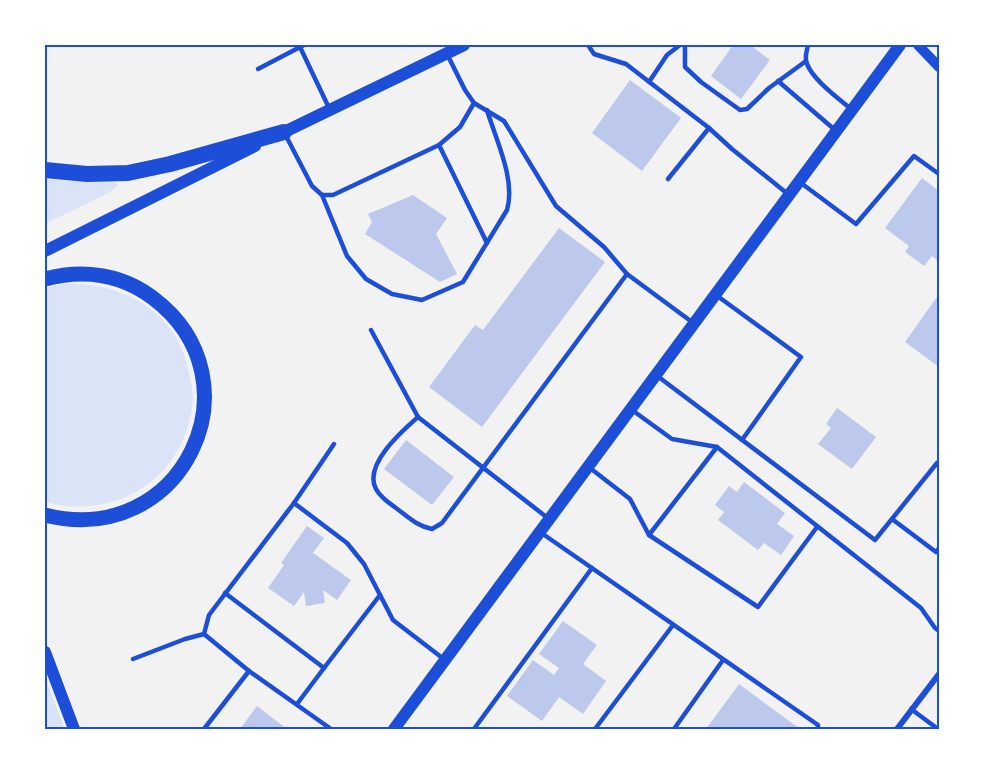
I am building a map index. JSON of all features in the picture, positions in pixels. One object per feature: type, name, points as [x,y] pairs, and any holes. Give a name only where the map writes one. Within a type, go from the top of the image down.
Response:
[{"type":"highway","points":[[45,170],[87,174],[128,173],[170,164],[284,132]]},
{"type":"main road","points":[[45,251],[464,45]]},
{"type":"main road","points":[[395,728],[900,45]]},
{"type":"main road","points":[[45,279],[69,274],[104,276],[137,287],[157,300],[172,314],[190,341],[201,373],[204,402],[198,435],[189,455],[170,483],[153,498],[132,510],[96,519],[71,520],[45,515]]},
{"type":"main road","points":[[45,652],[74,729]]},
{"type":"street","points":[[918,45],[939,67]]},
{"type":"street","points":[[897,729],[939,674]]},
{"type":"lane","points":[[588,45],[594,54],[626,64],[709,128],[789,195]]},
{"type":"lane","points":[[649,82],[667,55],[680,45]]},
{"type":"lane","points":[[685,45],[686,67],[701,82],[741,110],[747,109],[778,81],[806,61]]},
{"type":"lane","points":[[808,45],[805,56],[807,65],[828,91],[852,110]]},
{"type":"lane","points":[[258,69],[302,46],[330,110]]},
{"type":"lane","points":[[447,54],[474,103],[504,121],[556,206],[604,247],[627,274],[694,324]]},
{"type":"lane","points":[[778,81],[836,131]]},
{"type":"lane","points":[[322,195],[333,195],[439,145],[460,128],[474,103]]},
{"type":"lane","points":[[284,132],[312,186],[322,195],[347,256],[366,279],[392,294],[422,300],[463,282],[507,210],[511,198],[510,183],[487,110]]},
{"type":"lane","points":[[668,179],[709,128]]},
{"type":"lane","points":[[439,145],[487,243]]},
{"type":"lane","points":[[799,181],[856,224],[914,156],[939,174]]},
{"type":"lane","points":[[418,417],[396,435],[374,468],[375,487],[387,502],[420,526],[432,529],[442,523],[627,274]]},
{"type":"lane","points":[[715,294],[801,357],[742,440]]},
{"type":"lane","points":[[371,330],[418,417],[549,519]]},
{"type":"lane","points":[[656,375],[874,540],[937,464],[939,465]]},
{"type":"lane","points":[[631,409],[672,439],[717,447],[921,608],[939,631]]},
{"type":"lane","points":[[204,634],[209,615],[294,503],[334,444]]},
{"type":"lane","points":[[649,535],[717,447]]},
{"type":"lane","points":[[588,466],[630,499],[649,535],[758,607],[817,527]]},
{"type":"lane","points":[[294,503],[347,543],[364,564],[393,620],[445,660]]},
{"type":"lane","points":[[892,519],[936,552],[939,548]]},
{"type":"lane","points":[[540,532],[818,725],[818,729]]},
{"type":"lane","points":[[474,729],[592,568]]},
{"type":"lane","points":[[225,593],[324,668]]},
{"type":"lane","points":[[297,704],[380,595]]},
{"type":"lane","points":[[595,729],[674,625]]},
{"type":"lane","points":[[133,660],[185,639],[204,634]]},
{"type":"lane","points":[[204,634],[249,670],[331,729]]},
{"type":"lane","points":[[674,729],[723,660]]},
{"type":"lane","points":[[204,729],[249,670]]},
{"type":"lane","points":[[911,709],[938,729]]},
{"type":"shaded area","points":[[45,179],[84,182],[112,181],[118,185],[110,192],[45,224]]},
{"type":"shaded area","points":[[63,284],[85,284],[106,288],[126,295],[160,317],[173,333],[183,352],[192,387],[193,400],[188,427],[177,451],[162,471],[144,487],[122,498],[98,505],[72,506],[45,502],[45,288]]},
{"type":"shaded area","points":[[45,677],[65,729],[45,729]]},
{"type":"building","points":[[733,45],[750,45],[770,60],[741,99],[711,76]]},
{"type":"building","points":[[630,80],[681,118],[642,171],[592,133]]},
{"type":"building","points":[[922,178],[939,191],[939,262],[932,256],[924,266],[905,252],[909,246],[885,228]]},
{"type":"building","points":[[413,195],[447,218],[436,234],[457,274],[440,282],[365,234],[372,222],[368,214]]},
{"type":"building","points":[[559,228],[605,262],[482,427],[429,387],[475,325],[483,330]]},
{"type":"building","points":[[939,294],[939,367],[905,342]]},
{"type":"building","points":[[837,408],[876,437],[852,469],[818,444],[831,428],[826,424]]},
{"type":"building","points":[[406,440],[454,477],[432,505],[384,469]]},
{"type":"building","points":[[744,482],[785,513],[777,524],[794,536],[781,555],[764,543],[758,550],[718,520],[724,512],[715,505],[729,486],[737,492]]},
{"type":"building","points":[[307,526],[324,538],[313,553],[351,580],[337,600],[323,590],[325,603],[306,606],[304,592],[294,606],[268,588],[284,565],[281,563]]},
{"type":"building","points":[[563,621],[597,645],[583,664],[606,681],[583,714],[559,697],[542,721],[507,696],[533,660],[554,675],[559,668],[539,654]]},
{"type":"building","points":[[739,684],[800,729],[706,729]]},
{"type":"building","points":[[257,706],[287,729],[240,729]]}]
